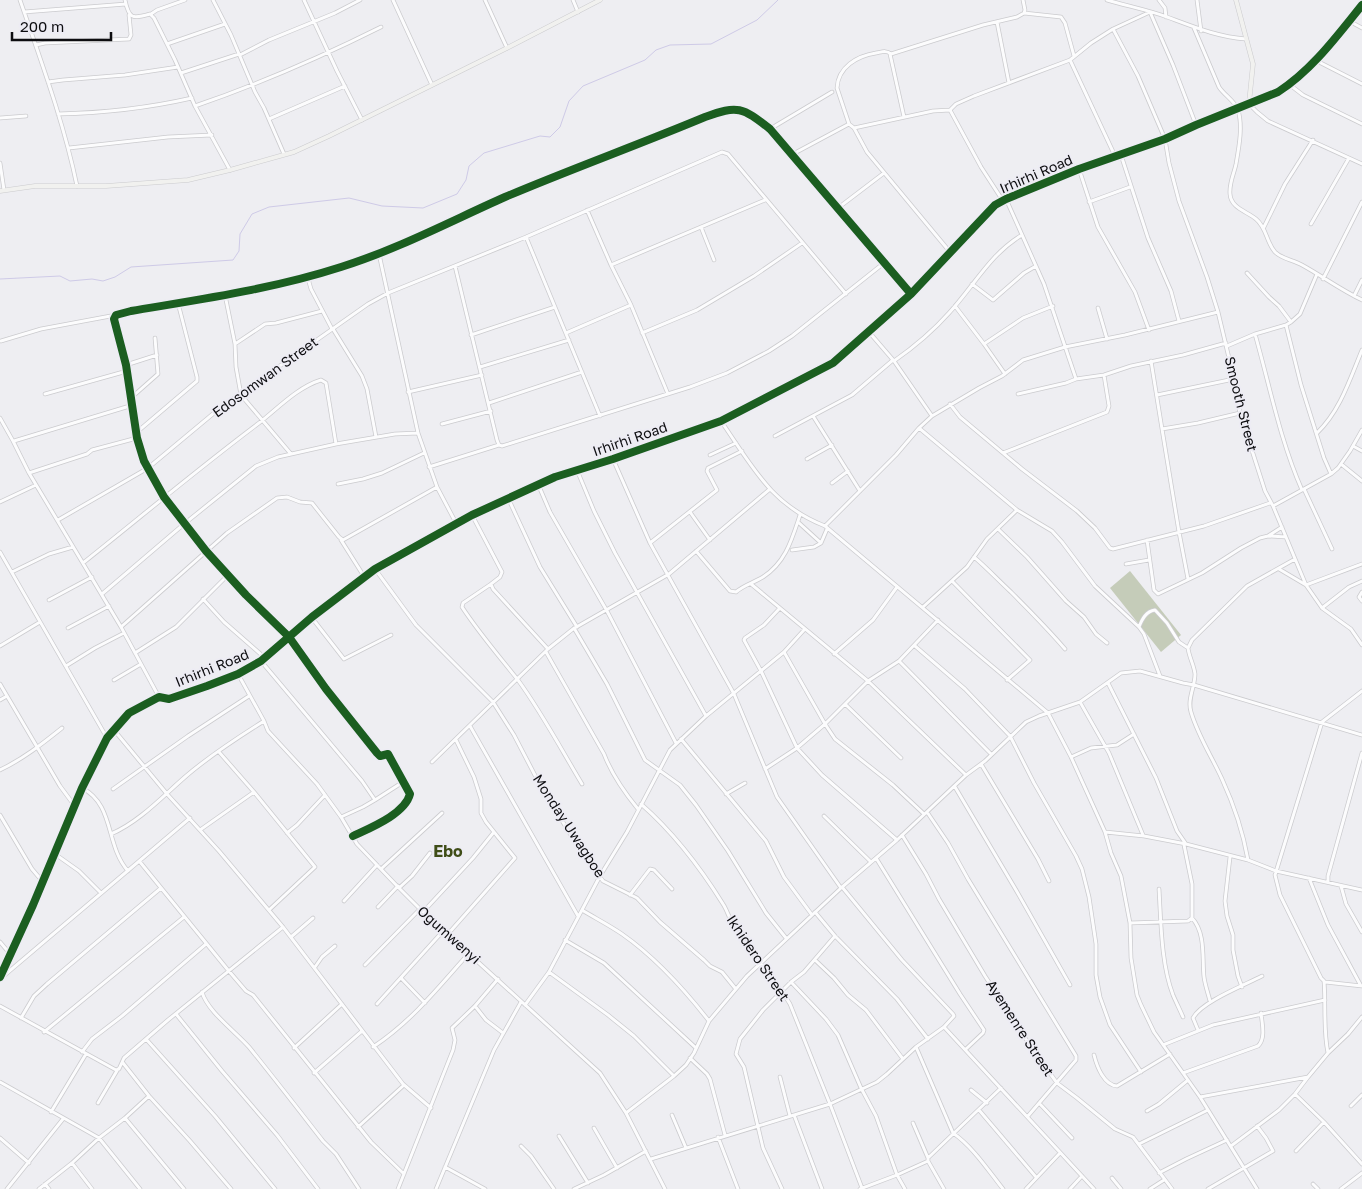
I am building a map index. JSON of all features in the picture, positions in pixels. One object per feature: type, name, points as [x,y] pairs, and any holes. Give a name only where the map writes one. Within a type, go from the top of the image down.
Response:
[{"type":"street","points":[[20,0],[69,148],[77,187]]},
{"type":"street","points":[[129,15],[136,18],[151,14],[185,0]]},
{"type":"street","points":[[213,0],[284,154]]},
{"type":"street","points":[[304,0],[362,120]]},
{"type":"street","points":[[181,73],[240,55],[269,40],[360,0]]},
{"type":"street","points":[[393,0],[432,85]]},
{"type":"street","points":[[485,0],[507,48]]},
{"type":"street","points":[[573,0],[578,12]]},
{"type":"street","points":[[0,163],[2,190],[35,186],[77,187],[188,180],[230,170],[284,154],[329,136],[600,0]]},
{"type":"street","points":[[1023,0],[1024,13]]},
{"type":"street","points":[[1107,0],[1166,17],[1201,31],[1229,38],[1246,39]]},
{"type":"street","points":[[1159,0],[1165,8],[1166,17]]},
{"type":"street","points":[[1197,0],[1201,31]]},
{"type":"street","points":[[1236,0],[1253,64],[1249,103],[1268,121],[1362,164]]},
{"type":"street","points":[[24,12],[125,2],[129,15],[131,35],[129,39],[36,45]]},
{"type":"street","name":"Irhirhi Road","points":[[0,978],[82,788],[107,738],[128,713],[159,697],[169,699],[238,674],[261,661],[375,569],[472,515],[538,484],[721,421],[833,363],[911,294],[996,205],[1079,169],[1165,139],[1278,92],[1290,85],[1315,60],[1362,5]]},
{"type":"street","points":[[854,128],[904,117],[950,110],[956,104],[974,96],[1070,60],[1114,29],[1150,12]]},
{"type":"street","points":[[1150,12],[1196,125]]},
{"type":"street","points":[[950,252],[867,152],[854,128],[849,124],[837,88],[837,82],[842,73],[853,60],[863,55],[885,51],[890,54],[925,45],[1017,17],[1024,13],[1064,20],[1074,56]]},
{"type":"street","points":[[151,14],[181,73],[195,106],[230,170]]},
{"type":"street","points":[[1349,21],[1362,28]]},
{"type":"street","points":[[997,22],[1009,83]]},
{"type":"street","points":[[167,44],[225,24]]},
{"type":"street","points":[[195,106],[252,85],[328,53],[382,27]]},
{"type":"street","points":[[1194,28],[1219,87],[1223,94],[1238,109],[1240,136],[1230,194],[1231,201],[1264,227],[1270,244],[1280,256],[1297,262],[1323,279],[1362,300]]},
{"type":"street","name":"Smooth Street","points":[[1114,29],[1138,76],[1165,139],[1179,201],[1208,277],[1218,312],[1240,413],[1271,504],[1306,585],[1322,608],[1351,629],[1362,645]]},
{"type":"street","points":[[890,54],[904,117]]},
{"type":"street","points":[[1070,60],[1115,156]]},
{"type":"street","points":[[1315,60],[1362,84]]},
{"type":"street","points":[[48,82],[125,75],[178,67]]},
{"type":"street","points":[[1290,85],[1303,96],[1362,124]]},
{"type":"street","points":[[269,119],[345,86]]},
{"type":"street","points":[[770,128],[832,92]]},
{"type":"street","points":[[58,114],[137,108],[168,104],[192,98]]},
{"type":"street","points":[[1,341],[41,329],[116,315],[122,312],[253,290],[310,276],[379,254],[508,196],[724,110],[740,109],[748,112],[770,128],[911,294]]},
{"type":"street","points":[[950,110],[981,167],[1004,200],[1022,235],[1053,306],[1076,378]]},
{"type":"street","points":[[0,118],[26,116]]},
{"type":"street","points":[[793,154],[849,124]]},
{"type":"street","points":[[69,148],[168,137],[212,135]]},
{"type":"street","points":[[1264,227],[1285,184],[1313,140]]},
{"type":"street","name":"Edosomwan Street","points":[[58,520],[148,468],[220,408],[332,329],[388,293],[526,237],[722,152],[728,154],[765,200]]},
{"type":"street","points":[[1120,155],[1148,238],[1171,291],[1179,321]]},
{"type":"street","points":[[1311,224],[1349,158]]},
{"type":"street","points":[[1079,169],[1102,236],[1135,292],[1149,330]]},
{"type":"street","points":[[838,208],[884,173]]},
{"type":"street","points":[[1089,202],[1130,187]]},
{"type":"street","points":[[611,265],[765,200],[846,294]]},
{"type":"street","points":[[1323,279],[1362,202]]},
{"type":"street","points":[[587,210],[668,394]]},
{"type":"street","points":[[701,227],[714,260]]},
{"type":"street","points":[[775,436],[852,395],[918,343],[955,306],[997,254],[1022,235]]},
{"type":"street","points":[[526,237],[600,416]]},
{"type":"street","points":[[642,333],[697,310],[754,276],[802,242]]},
{"type":"street","points":[[379,254],[418,433],[437,487],[456,523]]},
{"type":"street","points":[[429,468],[499,445],[508,446],[727,373],[769,351],[846,294],[884,263]]},
{"type":"street","points":[[455,266],[499,445]]},
{"type":"street","points":[[972,284],[993,300],[1024,273],[1036,266]]},
{"type":"street","points":[[1247,273],[1279,306],[1291,322]]},
{"type":"street","points":[[1018,394],[1076,378],[1104,376],[1151,361],[1226,344],[1286,325],[1300,314],[1317,274]]},
{"type":"street","points":[[310,276],[310,288],[332,329],[362,376],[367,389],[376,437]]},
{"type":"street","points":[[1354,296],[1362,280]]},
{"type":"street","points":[[225,295],[235,344],[236,367],[241,394],[291,454]]},
{"type":"street","points":[[136,432],[197,381],[178,303]]},
{"type":"street","points":[[566,333],[630,305]]},
{"type":"street","points":[[955,306],[1005,374]]},
{"type":"street","points":[[984,344],[1024,318],[1053,306]]},
{"type":"street","points":[[471,335],[555,307]]},
{"type":"street","points":[[1098,308],[1107,338]]},
{"type":"street","points":[[235,344],[264,324],[278,323],[322,311]]},
{"type":"street","points":[[792,550],[814,548],[820,543],[826,527],[932,416],[1005,374],[1023,360],[1065,347],[1149,330],[1218,312]]},
{"type":"street","points":[[116,315],[114,319],[126,365],[137,438],[148,468],[164,497],[206,551],[289,637],[377,753],[380,756],[388,754],[410,794],[407,801],[388,818],[353,836]]},
{"type":"street","points":[[1286,325],[1301,385],[1324,458],[1331,474]]},
{"type":"street","points":[[869,332],[894,361],[932,416]]},
{"type":"street","points":[[1255,334],[1268,380],[1272,404],[1303,490],[1332,549]]},
{"type":"street","points":[[131,397],[158,374],[155,338]]},
{"type":"street","points":[[480,367],[569,340]]},
{"type":"street","points":[[1317,433],[1327,423],[1342,399],[1362,350]]},
{"type":"street","points":[[126,365],[157,355]]},
{"type":"street","points":[[1151,361],[1178,532],[1188,579]]},
{"type":"street","points":[[45,394],[127,371]]},
{"type":"street","points":[[489,403],[582,372]]},
{"type":"street","points":[[408,392],[482,375]]},
{"type":"street","points":[[1003,453],[1107,412],[1109,406],[1104,376]]},
{"type":"street","points":[[1157,395],[1234,379]]},
{"type":"street","points":[[83,563],[262,420],[307,387],[321,380],[326,382],[336,444]]},
{"type":"street","points":[[950,404],[960,417],[1077,511],[1113,549],[1204,526],[1271,504],[1303,490],[1331,474],[1340,464],[1362,430]]},
{"type":"street","points":[[13,441],[132,405]]},
{"type":"street","points":[[442,424],[491,412]]},
{"type":"street","points":[[1162,429],[1240,413]]},
{"type":"street","points":[[813,416],[860,491]]},
{"type":"street","points":[[0,418],[29,473],[109,606],[159,697]]},
{"type":"street","points":[[721,421],[757,475],[778,498],[800,514],[826,527],[1048,713],[1071,757],[1105,832],[1111,853],[1121,876],[1130,923],[1131,958],[1137,995],[1147,1018],[1163,1045],[1200,1097],[1257,1189]]},
{"type":"street","points":[[919,428],[1017,510],[1052,531],[1095,586],[1139,627],[1144,634],[1161,677]]},
{"type":"street","points":[[102,594],[256,466],[291,454],[336,444],[376,437],[418,433]]},
{"type":"street","points":[[29,473],[86,454],[92,450],[137,438]]},
{"type":"street","points":[[710,455],[736,443]]},
{"type":"street","points":[[807,459],[832,445]]},
{"type":"street","points":[[1352,446],[1362,452]]},
{"type":"street","points":[[650,543],[718,490],[707,471],[708,468],[742,451]]},
{"type":"street","points":[[338,484],[363,479],[424,453]]},
{"type":"street","points":[[613,459],[650,543],[669,574],[734,694],[775,792],[784,808],[842,888],[902,960],[954,1016],[944,1027],[916,1047],[877,1082],[830,1104],[718,1137],[650,1160]]},
{"type":"street","points":[[1340,464],[1362,481]]},
{"type":"street","points":[[577,470],[594,511],[615,553],[706,716]]},
{"type":"street","points":[[832,484],[848,472]]},
{"type":"street","points":[[538,484],[550,512],[607,611],[676,743]]},
{"type":"street","points":[[0,502],[36,485]]},
{"type":"street","points":[[341,539],[346,540],[437,487]]},
{"type":"street","points":[[432,762],[547,651],[575,628],[669,574],[770,489]]},
{"type":"street","points":[[121,627],[227,533],[282,496],[300,502],[312,503],[341,539],[365,578]]},
{"type":"street","points":[[508,498],[540,567],[607,684],[644,760],[680,785],[696,805],[728,851],[766,913],[786,938]]},
{"type":"street","points":[[922,607],[967,567],[987,539],[1017,510]]},
{"type":"street","points":[[690,512],[710,540]]},
{"type":"street","points":[[696,551],[730,591],[736,592],[744,585],[751,584],[775,568],[784,557],[800,514]]},
{"type":"street","points":[[472,515],[502,572],[500,577],[463,603],[462,607],[544,717],[582,784]]},
{"type":"street","points":[[798,522],[820,543]]},
{"type":"street","points":[[1147,540],[1156,594],[1202,573],[1241,548],[1268,536],[1282,527]]},
{"type":"street","points":[[998,529],[1016,545],[1066,601],[1084,617],[1096,634],[1107,642]]},
{"type":"street","points":[[1268,536],[1286,537]]},
{"type":"street","points":[[12,572],[49,554],[73,546]]},
{"type":"street","points":[[0,552],[107,738]]},
{"type":"street","points":[[974,557],[994,574],[1040,620],[1065,649]]},
{"type":"street","points":[[1188,648],[1192,640],[1243,590],[1295,559]]},
{"type":"street","points":[[1126,564],[1149,560]]},
{"type":"street","points":[[1279,569],[1306,585],[1362,564]]},
{"type":"street","name":"Monday Uwagboe","points":[[375,569],[416,625],[493,702],[580,850],[603,881],[637,898],[660,922],[710,966],[722,972],[735,988]]},
{"type":"street","points":[[135,653],[176,627],[228,575]]},
{"type":"street","points":[[49,600],[92,577]]},
{"type":"street","points":[[952,581],[1030,660],[1007,680]]},
{"type":"street","points":[[1322,608],[1362,581]]},
{"type":"street","points":[[491,584],[547,651],[604,754],[609,769],[638,809]]},
{"type":"street","points":[[751,584],[804,630],[868,681],[966,775]]},
{"type":"street","points":[[834,654],[873,620],[897,587]]},
{"type":"street","points":[[1362,592],[1358,597],[1362,601]]},
{"type":"street","points":[[203,599],[224,622],[265,658]]},
{"type":"street","points":[[68,628],[109,606]]},
{"type":"street","points":[[779,609],[764,625],[744,640],[761,671],[797,748],[822,775],[897,840]]},
{"type":"street","points":[[1139,627],[1143,616],[1154,610],[1167,623],[1178,642],[1188,648],[1195,672],[1190,698],[1191,712],[1199,733],[1222,778],[1236,814],[1248,860]]},
{"type":"street","points":[[312,618],[344,659],[391,635]]},
{"type":"street","points":[[765,769],[797,748],[825,724],[868,681],[899,661],[938,620]]},
{"type":"street","points":[[0,646],[40,622]]},
{"type":"street","points":[[525,1005],[549,972],[659,771],[664,758],[676,743],[784,652],[804,630]]},
{"type":"street","points":[[66,666],[94,648],[124,633]]},
{"type":"street","points":[[915,646],[965,689],[1010,736],[1082,869],[1089,897],[1096,944],[1096,975],[1100,997],[1110,1025],[1141,1072]]},
{"type":"street","points":[[784,652],[835,739],[926,813],[948,843],[1076,1056],[1076,1060],[1028,1116]]},
{"type":"street","points":[[261,661],[362,781],[375,800]]},
{"type":"street","points":[[899,661],[991,754]]},
{"type":"street","points":[[114,680],[141,664]]},
{"type":"street","points":[[626,1113],[686,1065],[709,1021],[735,988],[786,938],[1026,722],[1080,702],[1121,674],[1140,671],[1183,683],[1194,684],[1362,735]]},
{"type":"street","name":"Ogumwenyi","points":[[238,674],[264,721],[268,732],[325,795],[341,816],[358,844],[377,865],[421,910],[600,1073],[626,1113],[665,1189]]},
{"type":"street","points":[[1108,683],[1156,778],[1177,831],[1185,844],[1192,884],[1192,918],[1197,925],[1203,945],[1204,980],[1210,1001]]},
{"type":"street","points":[[0,684],[74,805]]},
{"type":"street","points":[[1328,1053],[1324,1017],[1324,982],[1280,896],[1275,880],[1322,722],[1362,691]]},
{"type":"street","points":[[0,700],[7,696]]},
{"type":"street","points":[[113,789],[249,696]]},
{"type":"street","points":[[1080,702],[1106,747],[1131,810],[1144,836]]},
{"type":"street","points":[[845,704],[901,758]]},
{"type":"street","points":[[111,834],[122,829],[167,794],[185,777],[264,721]]},
{"type":"street","points":[[470,726],[578,916]]},
{"type":"street","points":[[0,770],[38,748],[62,728]]},
{"type":"street","points":[[114,730],[283,927],[315,967],[373,1047],[404,1085],[431,1108]]},
{"type":"street","points":[[1071,757],[1091,748],[1117,745],[1134,734]]},
{"type":"street","points":[[681,739],[766,841],[784,877],[812,915]]},
{"type":"street","points":[[448,934],[515,858],[481,814],[481,799],[474,777],[456,740]]},
{"type":"street","points":[[219,752],[315,867],[269,910]]},
{"type":"street","points":[[1328,882],[1328,876],[1362,753]]},
{"type":"street","points":[[981,764],[1038,858],[1049,881]]},
{"type":"street","points":[[341,816],[363,807],[403,782]]},
{"type":"street","points":[[726,794],[745,783]]},
{"type":"street","points":[[955,787],[1070,984]]},
{"type":"street","points":[[82,788],[92,793],[102,807],[115,851],[128,871]]},
{"type":"street","points":[[200,830],[254,792]]},
{"type":"street","points":[[287,833],[325,795]]},
{"type":"street","name":"Ikhidero Street","points":[[641,804],[666,827],[696,866],[723,905],[733,925],[790,1004],[862,1188]]},
{"type":"street","points":[[381,869],[442,813]]},
{"type":"street","points":[[0,815],[32,869],[43,882]]},
{"type":"street","points":[[824,816],[871,862]]},
{"type":"street","points":[[0,978],[190,818]]},
{"type":"street","points":[[365,965],[473,858],[494,832]]},
{"type":"street","points":[[1105,832],[1144,836],[1185,844],[1230,857],[1248,860],[1276,872],[1362,890]]},
{"type":"street","name":"Ayemenre Street","points":[[902,835],[985,976],[1025,1039],[1056,1083],[1114,1129],[1128,1134],[1139,1144],[1172,1189]]},
{"type":"street","points":[[378,907],[412,876],[430,853]]},
{"type":"street","points":[[55,854],[79,871],[101,893]]},
{"type":"street","points":[[1230,857],[1225,900],[1233,934],[1233,950],[1238,976],[1242,987]]},
{"type":"street","points":[[876,858],[984,1030],[966,1049]]},
{"type":"street","points":[[140,862],[206,944],[246,991],[253,996],[358,1127],[404,1174]]},
{"type":"street","points":[[344,901],[377,865]]},
{"type":"street","points":[[630,895],[650,869],[654,870],[672,889]]},
{"type":"street","points":[[1308,878],[1328,925],[1362,986]]},
{"type":"street","points":[[1341,886],[1346,904],[1362,932]]},
{"type":"street","points":[[21,1018],[34,996],[161,888]]},
{"type":"street","points":[[1159,889],[1160,921],[1166,972],[1172,994],[1183,1017]]},
{"type":"street","points":[[582,910],[621,934],[639,948],[686,992],[709,1021]]},
{"type":"street","points":[[815,912],[835,936],[897,999],[928,1039]]},
{"type":"street","points":[[44,1032],[184,916]]},
{"type":"street","points":[[291,937],[313,918]]},
{"type":"street","points":[[1130,923],[1188,921],[1192,918]]},
{"type":"street","points":[[98,1103],[124,1058],[228,970],[283,927]]},
{"type":"street","points":[[378,1004],[444,930]]},
{"type":"street","points":[[782,1189],[764,1148],[744,1067],[736,1051],[740,1039],[763,1010],[791,982],[804,972],[835,936]]},
{"type":"street","points":[[565,940],[604,963],[696,1048]]},
{"type":"street","points":[[0,942],[11,955]]},
{"type":"street","points":[[51,1112],[92,1039],[122,1016],[206,944]]},
{"type":"street","points":[[315,967],[322,957],[335,946]]},
{"type":"street","points":[[373,1047],[387,1038],[425,1003],[469,953]]},
{"type":"street","points":[[815,960],[848,995],[866,1010],[903,1059]]},
{"type":"street","points":[[549,972],[634,1036],[674,1076]]},
{"type":"street","points":[[1198,1030],[1193,1018],[1210,1001],[1262,976]]},
{"type":"street","points":[[401,978],[425,1003]]},
{"type":"street","points":[[398,1189],[453,1050],[455,1040],[452,1028],[476,1006],[498,980]]},
{"type":"street","points":[[791,982],[826,1019],[838,1035],[861,1088],[876,1116],[897,1175],[905,1189]]},
{"type":"street","points":[[1324,982],[1362,986]]},
{"type":"street","points":[[202,992],[210,1007],[248,1046],[336,1154],[359,1189]]},
{"type":"street","points":[[1163,1045],[1198,1030],[1238,1018],[1325,1000]]},
{"type":"street","points":[[436,1189],[494,1050],[521,1002]]},
{"type":"street","points":[[294,1048],[342,1004]]},
{"type":"street","points":[[0,1006],[112,1069],[119,1068]]},
{"type":"street","points":[[476,1006],[486,1020],[503,1034]]},
{"type":"street","points":[[1183,1073],[1261,1044],[1261,1013]]},
{"type":"street","points":[[176,1014],[277,1135],[318,1189]]},
{"type":"street","points":[[1231,1146],[1274,1114],[1295,1094],[1328,1053],[1362,1017]]},
{"type":"street","points":[[944,1027],[1094,1189]]},
{"type":"street","points":[[314,1073],[362,1031]]},
{"type":"street","points":[[146,1039],[215,1116],[275,1189]]},
{"type":"street","points":[[916,1047],[954,1133],[971,1149],[1003,1189]]},
{"type":"street","points":[[1094,1055],[1100,1071],[1110,1084],[1117,1086],[1170,1054]]},
{"type":"street","points":[[690,1058],[710,1079],[725,1135]]},
{"type":"street","points":[[123,1062],[149,1096],[231,1189]]},
{"type":"street","points":[[780,1077],[792,1116],[822,1189]]},
{"type":"street","points":[[1200,1097],[1308,1077]]},
{"type":"street","points":[[1147,1111],[1159,1104],[1188,1080]]},
{"type":"street","points":[[0,1082],[99,1138],[140,1189]]},
{"type":"street","points":[[358,1127],[404,1085]]},
{"type":"street","points":[[862,1188],[897,1175],[928,1160],[1001,1088]]},
{"type":"street","points":[[971,1090],[987,1103]]},
{"type":"street","points":[[1295,1094],[1324,1122],[1362,1164]]},
{"type":"street","points":[[1351,1106],[1362,1095]]},
{"type":"street","points":[[39,1189],[149,1096]]},
{"type":"street","points":[[1039,1103],[1072,1138]]},
{"type":"street","points":[[979,1110],[1036,1177]]},
{"type":"street","points":[[1139,1144],[1208,1110]]},
{"type":"street","points":[[672,1115],[686,1148]]},
{"type":"street","points":[[125,1118],[184,1189]]},
{"type":"street","points":[[7,1189],[63,1119]]},
{"type":"street","points":[[1296,1150],[1324,1122]]},
{"type":"street","points":[[913,1123],[928,1160],[944,1189]]},
{"type":"street","points":[[1208,1189],[1273,1151],[1257,1126]]},
{"type":"street","points":[[594,1128],[617,1168]]},
{"type":"street","points":[[559,1136],[588,1183]]},
{"type":"street","points":[[718,1137],[738,1189]]},
{"type":"street","points":[[0,1138],[29,1163]]},
{"type":"street","points":[[1160,1173],[1227,1140]]},
{"type":"street","points":[[521,1146],[531,1156],[554,1189]]},
{"type":"street","points":[[574,1189],[646,1151]]},
{"type":"street","points":[[1026,1189],[1060,1153]]},
{"type":"street","points":[[72,1163],[92,1189]]},
{"type":"street","points":[[445,1167],[485,1189]]},
{"type":"street","points":[[1341,1189],[1362,1173]]},
{"type":"street","points":[[1070,1189],[1082,1176]]},
{"type":"street","points":[[1112,1178],[1121,1189]]},
{"type":"street","points":[[1150,1189],[1164,1180]]},
{"type":"street","points":[[45,1184],[49,1189]]},
{"type":"street","points":[[1313,1184],[1318,1189]]},
{"type":"green space","points":[[1130,571],[1181,635],[1161,652],[1110,588]]},
{"type":"waterway","points":[[0,279],[60,276],[70,281],[92,279],[103,281],[115,277],[131,267],[233,260],[239,251],[240,234],[252,214],[269,207],[349,198],[382,206],[423,208],[457,194],[466,180],[469,166],[484,153],[540,136],[550,137],[560,127],[569,101],[583,86],[645,60],[656,50],[670,45],[711,44],[757,20],[778,0]]},
{"type":"cycle path","points":[[0,977],[33,905],[82,788],[107,738],[129,713],[159,697],[169,699],[207,686],[238,674],[261,661],[312,617],[375,569],[472,515],[555,477],[721,421],[833,363],[911,294],[995,205],[1079,169],[1165,139],[1278,92],[1313,63],[1362,5]]},
{"type":"cycle path","points":[[353,836],[386,820],[401,808],[410,794],[388,754],[380,756],[377,753],[326,689],[289,637],[246,595],[206,551],[164,497],[144,461],[137,438],[126,365],[114,319],[116,315],[263,287],[341,267],[404,243],[505,197],[705,117],[733,110],[746,112],[770,129],[911,294]]},
{"type":"district","name":"Ebo","points":[[448,851]]}]
